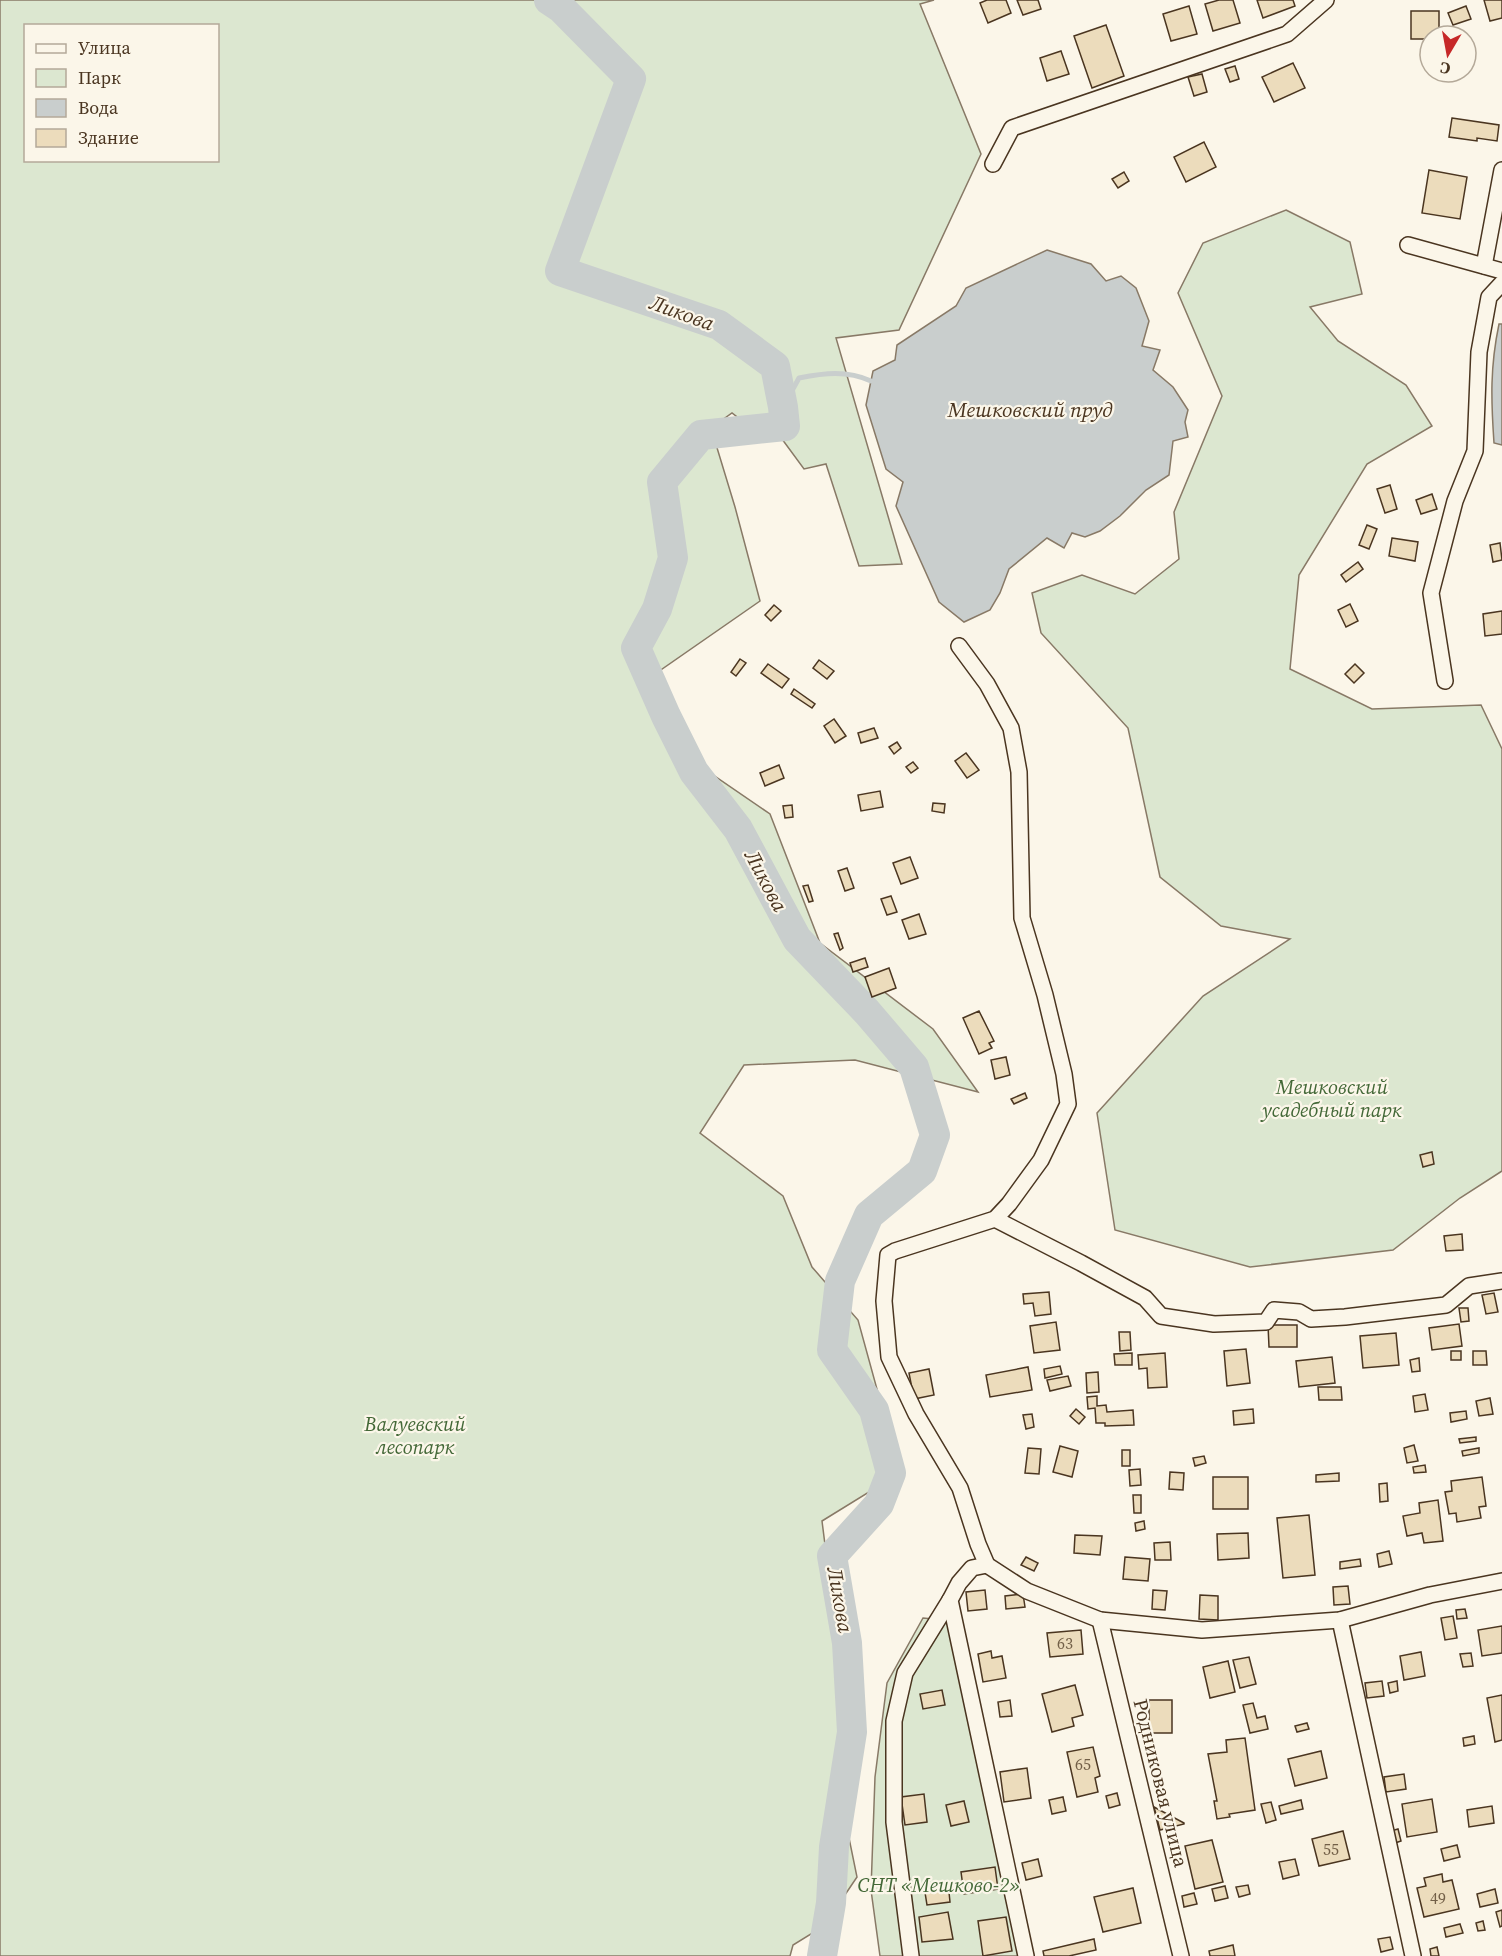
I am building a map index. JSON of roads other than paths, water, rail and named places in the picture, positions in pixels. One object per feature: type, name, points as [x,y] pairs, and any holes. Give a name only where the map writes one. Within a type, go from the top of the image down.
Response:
[{"type":"street","points":[[993,164],[1012,128],[1287,34],[1326,0]]},
{"type":"street","points":[[1484,266],[1502,170]]},
{"type":"street","points":[[1408,246],[1502,270]]},
{"type":"street","points":[[1445,681],[1431,593],[1455,501],[1475,451],[1479,352],[1489,297],[1502,283]]},
{"type":"street","points":[[959,646],[987,684],[1011,728],[1019,772],[1022,918],[1045,996],[1064,1074],[1068,1104],[1041,1160],[1009,1204],[995,1219],[888,1255],[884,1301],[889,1358],[916,1414],[960,1488],[987,1565],[1027,1591],[1100,1620],[1202,1630],[1340,1620],[1430,1595],[1502,1581]]},
{"type":"street","points":[[995,1219],[1145,1298],[1161,1316],[1214,1324],[1266,1322],[1275,1310],[1299,1312],[1311,1319],[1446,1305],[1469,1286],[1502,1281]]},
{"type":"street","points":[[911,1956],[894,1822],[894,1721],[905,1673],[959,1583],[972,1568],[987,1565]]},
{"type":"street","points":[[950,1600],[1026,1956]]},
{"type":"street","name":"Родниковая улица","points":[[1100,1620],[1181,1956]]},
{"type":"street","points":[[1340,1620],[1413,1956]]},
{"type":"water","name":"Мешковский пруд","points":[[1047,250],[1091,264],[1106,281],[1121,276],[1136,288],[1149,321],[1142,346],[1160,350],[1153,370],[1173,387],[1188,410],[1185,422],[1188,437],[1173,441],[1169,475],[1146,490],[1120,516],[1100,531],[1085,537],[1072,533],[1064,548],[1047,538],[1009,569],[1000,593],[990,610],[964,622],[939,602],[896,506],[903,482],[886,469],[866,405],[873,371],[895,360],[897,345],[956,306],[966,288]]},
{"type":"water","points":[[1499,324],[1502,324],[1502,445],[1494,443],[1492,412],[1493,369]]},
{"type":"waterway","name":"Ликова","points":[[549,0],[561,8],[631,79],[560,271],[719,325],[775,366],[783,407],[785,426],[701,435],[662,482],[673,558],[657,609],[636,648],[694,772],[738,829],[797,939],[867,1012],[914,1067],[935,1135],[922,1171],[869,1215],[840,1281],[832,1350],[874,1410],[891,1473],[879,1504],[832,1556],[847,1643],[852,1732],[834,1847],[831,1903],[822,1956]]},
{"type":"waterway","points":[[783,407],[799,378],[835,374],[853,375],[871,381]]},
{"type":"park label","name":"Мешковский усадебный парк","points":[[1332,1098]]},
{"type":"park label","name":"Валуевский лесопарк","points":[[415,1436]]},
{"type":"park label","name":"СНТ «Мешково-2»","points":[[939,1885]]}]
